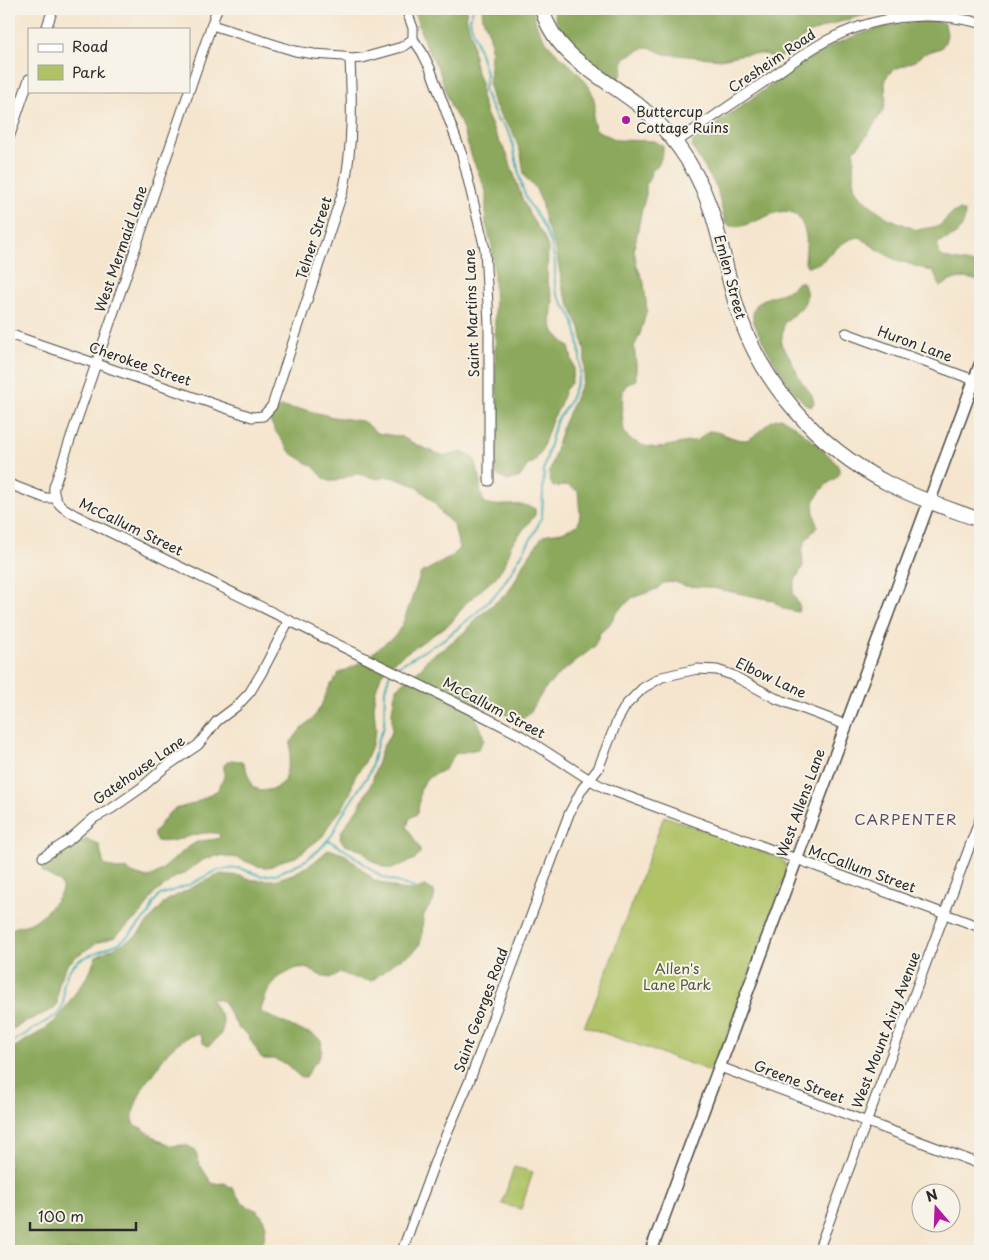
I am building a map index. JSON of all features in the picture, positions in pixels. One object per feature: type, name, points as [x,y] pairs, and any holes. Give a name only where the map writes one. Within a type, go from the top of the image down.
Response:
[{"type":"main road","name":"Emlen Street","points":[[542,9],[552,33],[568,54],[637,104],[675,143],[692,168],[706,197],[718,231],[730,285],[739,314],[752,344],[775,384],[808,424],[838,451],[880,479],[929,502],[980,520]]},
{"type":"street","points":[[46,28],[53,9]]},
{"type":"street","name":"West Mermaid Lane","points":[[190,90],[217,9]]},
{"type":"street","name":"Saint Martins Lane","points":[[406,9],[412,28],[413,39],[428,63],[462,155],[485,249],[489,324],[488,481]]},
{"type":"street","name":"Cresheim Road","points":[[675,143],[816,47],[854,29],[883,20],[910,17],[948,17],[980,23]]},
{"type":"street","points":[[212,25],[295,51],[343,56],[350,59],[363,58],[402,47],[413,39]]},
{"type":"street","name":"Telner Street","points":[[263,416],[272,406],[344,188],[352,129],[350,59]]},
{"type":"street","points":[[9,138],[28,82]]},
{"type":"street","name":"West Mermaid Lane","points":[[55,498],[54,487],[189,92]]},
{"type":"street","name":"Huron Lane","points":[[846,333],[974,380]]},
{"type":"street","name":"Cherokee Street","points":[[9,334],[252,417],[263,416]]},
{"type":"street","name":"West Allens Lane","points":[[651,1251],[980,365]]},
{"type":"street","name":"McCallum Street","points":[[9,484],[44,498],[55,498],[63,508],[75,515],[497,722],[526,738],[590,780],[619,794],[980,928]]},
{"type":"street","name":"Gatehouse Lane","points":[[43,857],[69,840],[94,818],[112,809],[164,768],[198,745],[217,721],[243,700],[253,687],[289,620]]},
{"type":"street","name":"Elbow Lane","points":[[590,780],[598,769],[617,721],[631,699],[654,681],[685,672],[703,669],[725,672],[775,698],[846,725]]},
{"type":"street","name":"Saint Georges Road","points":[[402,1251],[437,1156],[469,1082],[566,821],[578,796],[590,780]]},
{"type":"street","name":"West Mount Airy Avenue","points":[[818,1251],[980,819]]},
{"type":"street","name":"Greene Street","points":[[720,1067],[980,1164]]},
{"type":"green space","points":[[413,9],[467,9],[466,16],[472,38],[475,67],[481,83],[481,96],[486,113],[507,154],[523,201],[548,247],[547,281],[553,300],[551,319],[553,329],[569,347],[574,368],[571,383],[565,390],[541,452],[534,462],[527,466],[520,477],[508,481],[497,475],[495,465],[499,414],[496,381],[494,276],[492,246],[486,224],[486,191],[461,124],[451,107],[439,70],[426,47]]},
{"type":"green space","points":[[482,9],[533,9],[536,22],[547,43],[580,75],[589,87],[595,107],[593,120],[596,130],[617,140],[655,141],[663,146],[659,164],[652,171],[646,185],[646,195],[634,250],[637,266],[644,283],[647,310],[634,347],[636,378],[635,381],[626,385],[623,391],[622,413],[624,431],[629,439],[645,446],[657,448],[698,440],[708,431],[745,440],[753,437],[770,422],[780,418],[793,425],[822,449],[837,465],[839,472],[837,477],[822,489],[815,502],[814,510],[817,527],[805,541],[802,551],[803,566],[793,589],[793,594],[800,607],[798,612],[784,609],[772,600],[707,587],[685,586],[675,582],[663,583],[657,589],[632,598],[617,612],[609,625],[600,633],[594,647],[558,675],[544,690],[529,714],[519,722],[483,702],[479,705],[476,721],[481,728],[484,740],[478,749],[455,754],[445,769],[426,779],[420,791],[417,814],[410,818],[407,827],[420,849],[420,853],[415,859],[392,869],[371,860],[363,851],[345,845],[340,839],[341,832],[360,805],[372,782],[382,748],[392,732],[392,711],[396,688],[422,667],[428,658],[467,630],[479,616],[508,592],[523,564],[542,537],[562,532],[578,525],[580,514],[578,491],[567,485],[553,487],[549,474],[563,425],[584,378],[585,353],[580,328],[563,290],[556,250],[545,222],[541,201],[535,187],[524,174],[521,154],[512,130],[502,119],[493,101],[489,85],[491,41],[483,19]]},
{"type":"green space","points":[[553,9],[901,9],[864,15],[825,27],[804,37],[777,59],[765,54],[745,54],[721,59],[665,54],[651,48],[641,49],[624,58],[622,74],[619,78],[596,67],[574,47],[560,28]]},
{"type":"green space","points":[[937,21],[945,24],[947,35],[945,42],[941,48],[923,54],[915,61],[893,70],[887,76],[884,109],[866,137],[854,151],[853,179],[855,189],[865,201],[888,218],[917,230],[939,226],[952,213],[960,210],[965,212],[961,228],[950,238],[939,242],[938,251],[946,258],[980,264],[980,281],[965,278],[950,281],[943,286],[939,286],[934,272],[894,259],[860,237],[845,242],[820,262],[807,266],[805,263],[805,232],[799,218],[790,212],[780,212],[735,227],[725,223],[717,188],[692,147],[693,141],[821,51],[865,32],[912,22]]},
{"type":"green space","points":[[798,282],[803,282],[806,290],[805,301],[803,306],[784,323],[781,344],[800,379],[812,395],[814,403],[811,407],[797,395],[788,383],[763,342],[753,318],[755,307],[758,303],[766,298],[785,292]]},
{"type":"green space","points":[[281,407],[362,421],[377,433],[402,437],[419,446],[446,456],[462,452],[472,457],[476,462],[481,494],[485,503],[491,505],[529,506],[535,509],[535,515],[511,545],[506,562],[496,577],[465,604],[451,623],[394,661],[381,675],[375,693],[376,731],[371,748],[365,762],[354,778],[351,791],[342,809],[323,836],[296,857],[284,860],[268,868],[257,866],[238,858],[217,856],[198,863],[185,873],[174,878],[153,895],[142,913],[115,937],[97,943],[78,955],[67,965],[59,981],[57,1004],[54,1009],[9,1031],[9,930],[35,921],[51,906],[62,890],[62,886],[58,881],[43,872],[42,866],[53,860],[58,853],[87,839],[99,845],[104,865],[119,870],[127,868],[132,873],[147,878],[160,871],[195,843],[219,838],[220,834],[204,833],[164,842],[157,841],[154,833],[168,814],[175,809],[193,804],[218,790],[224,777],[224,765],[231,760],[240,761],[244,764],[252,786],[261,791],[274,789],[284,781],[290,757],[291,742],[314,717],[328,689],[339,673],[357,665],[396,635],[403,623],[421,573],[453,556],[459,548],[454,525],[441,513],[435,503],[416,486],[395,478],[386,477],[378,479],[358,474],[336,481],[329,481],[314,467],[291,453],[270,421],[275,410]]},
{"type":"green space","name":"Allen's Lane Park","points":[[664,816],[781,859],[786,865],[785,876],[713,1072],[584,1026],[592,1010]]},
{"type":"green space","points":[[329,849],[346,855],[374,880],[400,889],[413,890],[425,886],[434,891],[433,901],[424,915],[422,936],[418,947],[412,953],[396,961],[371,981],[351,977],[340,972],[331,978],[301,968],[279,976],[267,993],[260,1012],[312,1034],[321,1040],[322,1051],[306,1077],[300,1077],[286,1064],[274,1059],[264,1059],[261,1057],[247,1034],[238,1028],[223,1001],[211,998],[223,1021],[219,1037],[208,1046],[203,1043],[201,1035],[192,1036],[172,1048],[145,1085],[136,1103],[133,1115],[134,1125],[160,1141],[173,1146],[184,1145],[196,1151],[198,1162],[211,1182],[214,1184],[224,1183],[232,1188],[243,1204],[258,1211],[266,1226],[262,1251],[9,1251],[9,1050],[54,1022],[90,972],[96,956],[136,936],[166,901],[221,874],[241,876],[253,880],[275,880],[295,873],[313,863]]},
{"type":"green space","points":[[514,1167],[533,1172],[521,1209],[502,1204]]},
{"type":"waterway","points":[[393,669],[446,638],[497,593],[510,574],[535,532],[542,516],[544,468],[556,422],[569,402],[580,375],[577,333],[572,317],[557,294],[555,287],[555,262],[551,243],[539,218],[528,202],[522,187],[511,137],[506,128],[497,120],[484,90],[486,73],[470,19],[473,9]]},
{"type":"waterway","points":[[9,1044],[58,1014],[64,997],[63,986],[72,966],[81,959],[119,943],[129,935],[149,914],[154,902],[160,895],[189,885],[218,870],[239,868],[262,876],[277,874],[306,860],[320,849],[332,835],[342,815],[370,772],[378,740],[384,727],[385,689],[390,673]]},
{"type":"waterway","points":[[328,840],[350,853],[380,876],[414,888]]},
{"type":"place","name":"Buttercup Cottage Ruins","points":[[626,120]]},
{"type":"district","name":"CARPENTER","points":[[906,820]]}]
